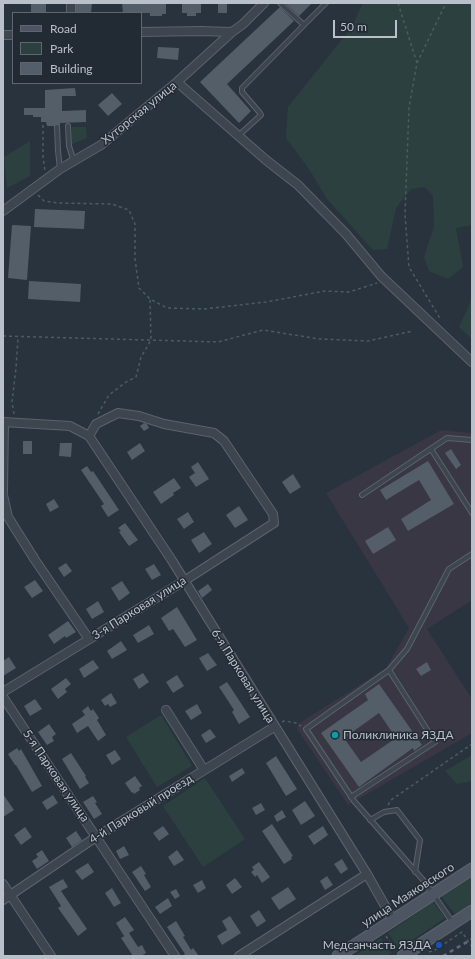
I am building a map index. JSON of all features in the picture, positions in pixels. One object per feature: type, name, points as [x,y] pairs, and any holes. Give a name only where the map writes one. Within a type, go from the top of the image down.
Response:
[{"type":"main road","name":"улица Маяковского","points":[[338,956],[472,869]]},
{"type":"main road","points":[[403,956],[472,911]]},
{"type":"street","name":"Хуторская улица","points":[[3,211],[60,170],[100,145],[177,82],[232,32],[243,24],[264,3]]},
{"type":"street","points":[[142,32],[232,32]]},
{"type":"street","points":[[177,82],[266,160],[298,185],[346,234],[386,280],[472,362]]},
{"type":"street","name":"3-я Парковая улица","points":[[3,692],[184,581],[274,523],[273,514],[224,441],[214,433],[164,424],[139,416],[118,413],[96,424]]},
{"type":"street","points":[[3,491],[4,422],[70,426],[89,436],[96,424]]},
{"type":"street","name":"6-я Парковая улица","points":[[89,436],[184,581],[367,874],[393,920]]},
{"type":"street","points":[[3,495],[8,517],[35,560],[89,639]]},
{"type":"street","name":"5-я Парковая улица","points":[[3,697],[175,956]]},
{"type":"street","points":[[166,710],[204,770]]},
{"type":"street","name":"4-й Парковый проезд","points":[[3,900],[96,837],[274,727]]},
{"type":"street","points":[[239,956],[367,874]]},
{"type":"street","points":[[3,884],[51,956]]},
{"type":"lane","points":[[280,3],[304,25]]},
{"type":"lane","points":[[238,136],[261,115],[242,92],[242,88],[326,3]]},
{"type":"lane","points":[[68,126],[69,146],[74,162]]},
{"type":"lane","points":[[58,128],[60,170]]},
{"type":"lane","points":[[362,495],[447,438],[472,440]]},
{"type":"lane","points":[[431,449],[472,513]]},
{"type":"lane","points":[[453,923],[433,894],[351,797],[306,729],[389,670],[407,649],[449,569],[472,554]]},
{"type":"lane","points":[[351,797],[435,742],[389,670]]},
{"type":"lane","points":[[370,820],[384,812],[397,810],[420,840],[415,872]]},
{"type":"path","points":[[398,3],[417,63]]},
{"type":"path","points":[[443,324],[409,267],[405,215],[409,107],[417,63],[446,3]]},
{"type":"path","points":[[43,125],[43,157],[46,180]]},
{"type":"path","points":[[33,189],[44,201],[58,203],[112,204],[129,210],[135,224],[135,259],[139,288],[150,299],[167,308],[204,309],[266,302],[325,291],[349,292],[386,280]]},
{"type":"path","points":[[96,424],[98,412],[109,395],[126,382],[136,377],[141,357],[151,340],[150,299]]},
{"type":"path","points":[[3,336],[218,342],[263,330],[319,339],[368,342],[413,331]]},
{"type":"path","points":[[15,422],[12,402],[18,337]]},
{"type":"path","points":[[274,727],[284,722],[296,723],[306,729]]},
{"type":"path","points":[[384,812],[392,800],[472,744]]},
{"type":"path","points":[[434,950],[462,932],[472,947]]},
{"type":"shaded area","points":[[441,430],[472,433],[472,600],[427,629],[472,699],[472,733],[348,805],[297,729],[298,724],[386,668],[409,628],[326,493]]},
{"type":"green space","points":[[363,3],[472,3],[472,225],[456,228],[463,267],[448,279],[429,271],[424,257],[434,227],[433,196],[425,187],[411,189],[396,208],[387,249],[373,250],[327,199],[309,169],[286,138],[288,107],[351,28]]},
{"type":"green space","points":[[72,127],[86,127],[87,138],[72,144]]},
{"type":"green space","points":[[30,141],[30,176],[7,188],[4,157]]},
{"type":"green space","points":[[472,298],[472,339],[459,327]]},
{"type":"green space","points":[[161,715],[192,766],[157,787],[126,737]]},
{"type":"green space","points":[[472,755],[472,781],[457,784],[445,771]]},
{"type":"green space","points":[[205,778],[245,839],[203,867],[163,806]]},
{"type":"green space","points":[[472,874],[472,903],[455,914],[440,895]]},
{"type":"green space","points":[[433,902],[445,918],[399,949],[388,933]]},
{"type":"green space","points":[[381,938],[391,953],[387,956],[354,956]]},
{"type":"building","points":[[31,3],[46,3],[46,12],[31,12]]},
{"type":"building","points":[[76,3],[92,3],[91,12],[76,12]]},
{"type":"building","points":[[122,3],[166,3],[166,14],[162,14],[162,16],[150,16],[150,13],[142,12],[123,12]]},
{"type":"building","points":[[182,3],[201,3],[201,13],[196,13],[196,16],[187,16],[187,13],[182,13]]},
{"type":"building","points":[[218,3],[227,3],[227,13],[218,13]]},
{"type":"building","points":[[285,3],[312,3],[299,16]]},
{"type":"building","points":[[280,7],[294,21],[227,84],[251,111],[239,123],[200,82]]},
{"type":"building","points":[[158,47],[179,48],[178,60],[157,58]]},
{"type":"building","points":[[75,88],[76,96],[62,96],[62,111],[86,110],[86,122],[60,123],[60,126],[57,124],[54,126],[47,126],[46,122],[41,122],[41,117],[24,115],[24,108],[45,108],[45,90]]},
{"type":"building","points":[[112,93],[122,104],[108,116],[98,105]]},
{"type":"building","points":[[35,209],[85,211],[84,229],[34,227]]},
{"type":"building","points":[[12,225],[31,226],[27,280],[8,278]]},
{"type":"building","points":[[29,281],[81,284],[80,302],[28,299]]},
{"type":"building","points":[[144,423],[147,424],[149,428],[144,431],[140,426]]},
{"type":"building","points":[[23,441],[32,441],[32,454],[23,454]]},
{"type":"building","points":[[60,443],[72,443],[71,457],[59,456]]},
{"type":"building","points":[[140,443],[145,451],[132,460],[127,452]]},
{"type":"building","points":[[451,449],[461,465],[456,469],[445,453]]},
{"type":"building","points":[[428,461],[454,504],[408,531],[401,519],[431,500],[419,480],[386,500],[380,490]]},
{"type":"building","points":[[198,462],[209,479],[196,487],[189,477],[195,473],[191,467]]},
{"type":"building","points":[[87,466],[91,472],[93,471],[119,510],[108,517],[101,506],[104,504],[81,470]]},
{"type":"building","points":[[293,474],[301,487],[290,494],[282,482]]},
{"type":"building","points":[[174,478],[181,488],[161,504],[153,492]]},
{"type":"building","points":[[54,499],[59,507],[50,512],[46,504]]},
{"type":"building","points":[[239,506],[248,520],[235,528],[226,515]]},
{"type":"building","points":[[188,512],[194,522],[184,529],[177,519]]},
{"type":"building","points":[[125,523],[138,540],[129,546],[119,532],[121,531],[118,528]]},
{"type":"building","points":[[388,527],[396,540],[373,554],[365,541]]},
{"type":"building","points":[[204,532],[212,544],[199,553],[191,540]]},
{"type":"building","points":[[66,563],[72,571],[64,577],[58,568]]},
{"type":"building","points":[[154,564],[161,575],[152,580],[145,569]]},
{"type":"building","points":[[35,580],[43,591],[32,598],[24,587]]},
{"type":"building","points":[[122,581],[130,593],[119,601],[111,588]]},
{"type":"building","points":[[208,584],[212,590],[202,598],[198,591]]},
{"type":"building","points":[[98,601],[104,612],[92,619],[86,609]]},
{"type":"building","points":[[177,607],[197,640],[185,647],[173,629],[169,631],[161,618]]},
{"type":"building","points":[[68,621],[76,632],[66,638],[65,636],[54,644],[48,635]]},
{"type":"building","points":[[149,625],[154,634],[138,643],[133,635]]},
{"type":"building","points":[[121,641],[127,650],[112,659],[107,651]]},
{"type":"building","points":[[208,653],[217,665],[207,671],[199,658]]},
{"type":"building","points":[[9,657],[16,668],[3,676],[3,661]]},
{"type":"building","points":[[93,660],[99,668],[84,678],[79,669]]},
{"type":"building","points":[[427,662],[431,670],[421,676],[416,669]]},
{"type":"building","points":[[143,673],[149,682],[139,689],[133,679]]},
{"type":"building","points":[[177,675],[184,686],[173,693],[166,682]]},
{"type":"building","points":[[66,678],[71,684],[65,689],[67,692],[58,699],[51,689]]},
{"type":"building","points":[[227,682],[250,717],[239,724],[232,712],[234,710],[219,687]]},
{"type":"building","name":"Поликлиника ЯЗДА","points":[[379,684],[422,745],[414,751],[413,748],[359,787],[321,733],[368,700],[365,694]],"holes":[[[379,713],[396,738],[361,762],[344,738]]]},
{"type":"building","points":[[111,693],[117,703],[110,707],[108,704],[105,706],[101,700]]},
{"type":"building","points":[[35,699],[42,709],[30,716],[24,706]]},
{"type":"building","points":[[197,704],[202,713],[191,720],[185,711]]},
{"type":"building","points":[[88,706],[91,711],[93,709],[99,718],[97,720],[106,735],[98,741],[88,726],[77,733],[72,724],[85,715],[82,711]]},
{"type":"building","points":[[49,724],[56,734],[52,737],[54,741],[47,745],[38,732]]},
{"type":"building","points":[[210,729],[216,737],[206,743],[201,735]]},
{"type":"building","points":[[17,748],[19,751],[21,749],[42,786],[32,792],[8,754]]},
{"type":"building","points":[[115,750],[121,759],[112,765],[106,755]]},
{"type":"building","points":[[71,753],[89,783],[80,789],[62,759]]},
{"type":"building","points":[[276,756],[297,789],[286,796],[266,763]]},
{"type":"building","points":[[242,768],[245,773],[232,782],[229,776]]},
{"type":"building","points":[[135,776],[142,786],[139,788],[140,790],[134,794],[125,783]]},
{"type":"building","points":[[3,794],[14,810],[3,817]]},
{"type":"building","points":[[53,795],[58,803],[47,810],[42,802]]},
{"type":"building","points":[[93,796],[97,802],[95,803],[102,814],[94,819],[83,802]]},
{"type":"building","points":[[305,801],[315,816],[301,825],[292,810]]},
{"type":"building","points":[[261,803],[265,810],[256,815],[252,808]]},
{"type":"building","points":[[282,810],[286,817],[277,822],[274,816]]},
{"type":"building","points":[[272,824],[293,856],[291,857],[292,859],[284,864],[262,831]]},
{"type":"building","points":[[163,826],[169,834],[159,841],[153,833]]},
{"type":"building","points":[[323,826],[328,835],[314,845],[308,836]]},
{"type":"building","points":[[25,827],[32,837],[21,845],[14,835]]},
{"type":"building","points":[[76,831],[82,840],[72,847],[66,838]]},
{"type":"building","points":[[124,846],[129,855],[120,859],[116,851]]},
{"type":"building","points":[[42,850],[49,861],[37,869],[32,861],[38,857],[36,854]]},
{"type":"building","points":[[177,850],[184,860],[174,866],[168,857]]},
{"type":"building","points":[[342,859],[348,869],[341,874],[334,864]]},
{"type":"building","points":[[259,862],[270,877],[262,883],[257,875],[255,877],[251,872],[254,870],[252,867]]},
{"type":"building","points":[[88,863],[94,872],[82,880],[75,871]]},
{"type":"building","points":[[141,866],[151,887],[145,891],[132,872]]},
{"type":"building","points":[[327,876],[333,885],[325,890],[320,881]]},
{"type":"building","points":[[235,878],[242,887],[232,894],[226,885]]},
{"type":"building","points":[[63,879],[68,887],[61,891],[87,929],[78,936],[58,908],[61,906],[49,887]]},
{"type":"building","points":[[202,880],[206,888],[198,893],[193,885]]},
{"type":"building","points":[[288,887],[296,899],[279,910],[271,898]]},
{"type":"building","points":[[112,888],[121,903],[114,907],[105,893]]},
{"type":"building","points":[[176,889],[180,896],[175,899],[170,892]]},
{"type":"building","points":[[168,898],[172,906],[160,914],[155,907]]},
{"type":"building","points":[[259,910],[266,921],[257,927],[250,916]]},
{"type":"building","points":[[230,916],[241,933],[222,945],[217,936],[227,930],[222,921]]},
{"type":"building","points":[[125,917],[134,930],[129,933],[138,947],[142,945],[146,953],[141,956],[133,956],[121,938],[126,935],[124,936],[116,923]]},
{"type":"building","points":[[176,921],[191,950],[193,948],[199,956],[182,956],[185,954],[167,927]]},
{"type":"railway","points":[[443,956],[472,939]]},
{"type":"place","name":"Поликлиника ЯЗДА","points":[[335,735]]},
{"type":"place","name":"Медсанчасть ЯЗДА","points":[[439,945]]}]
